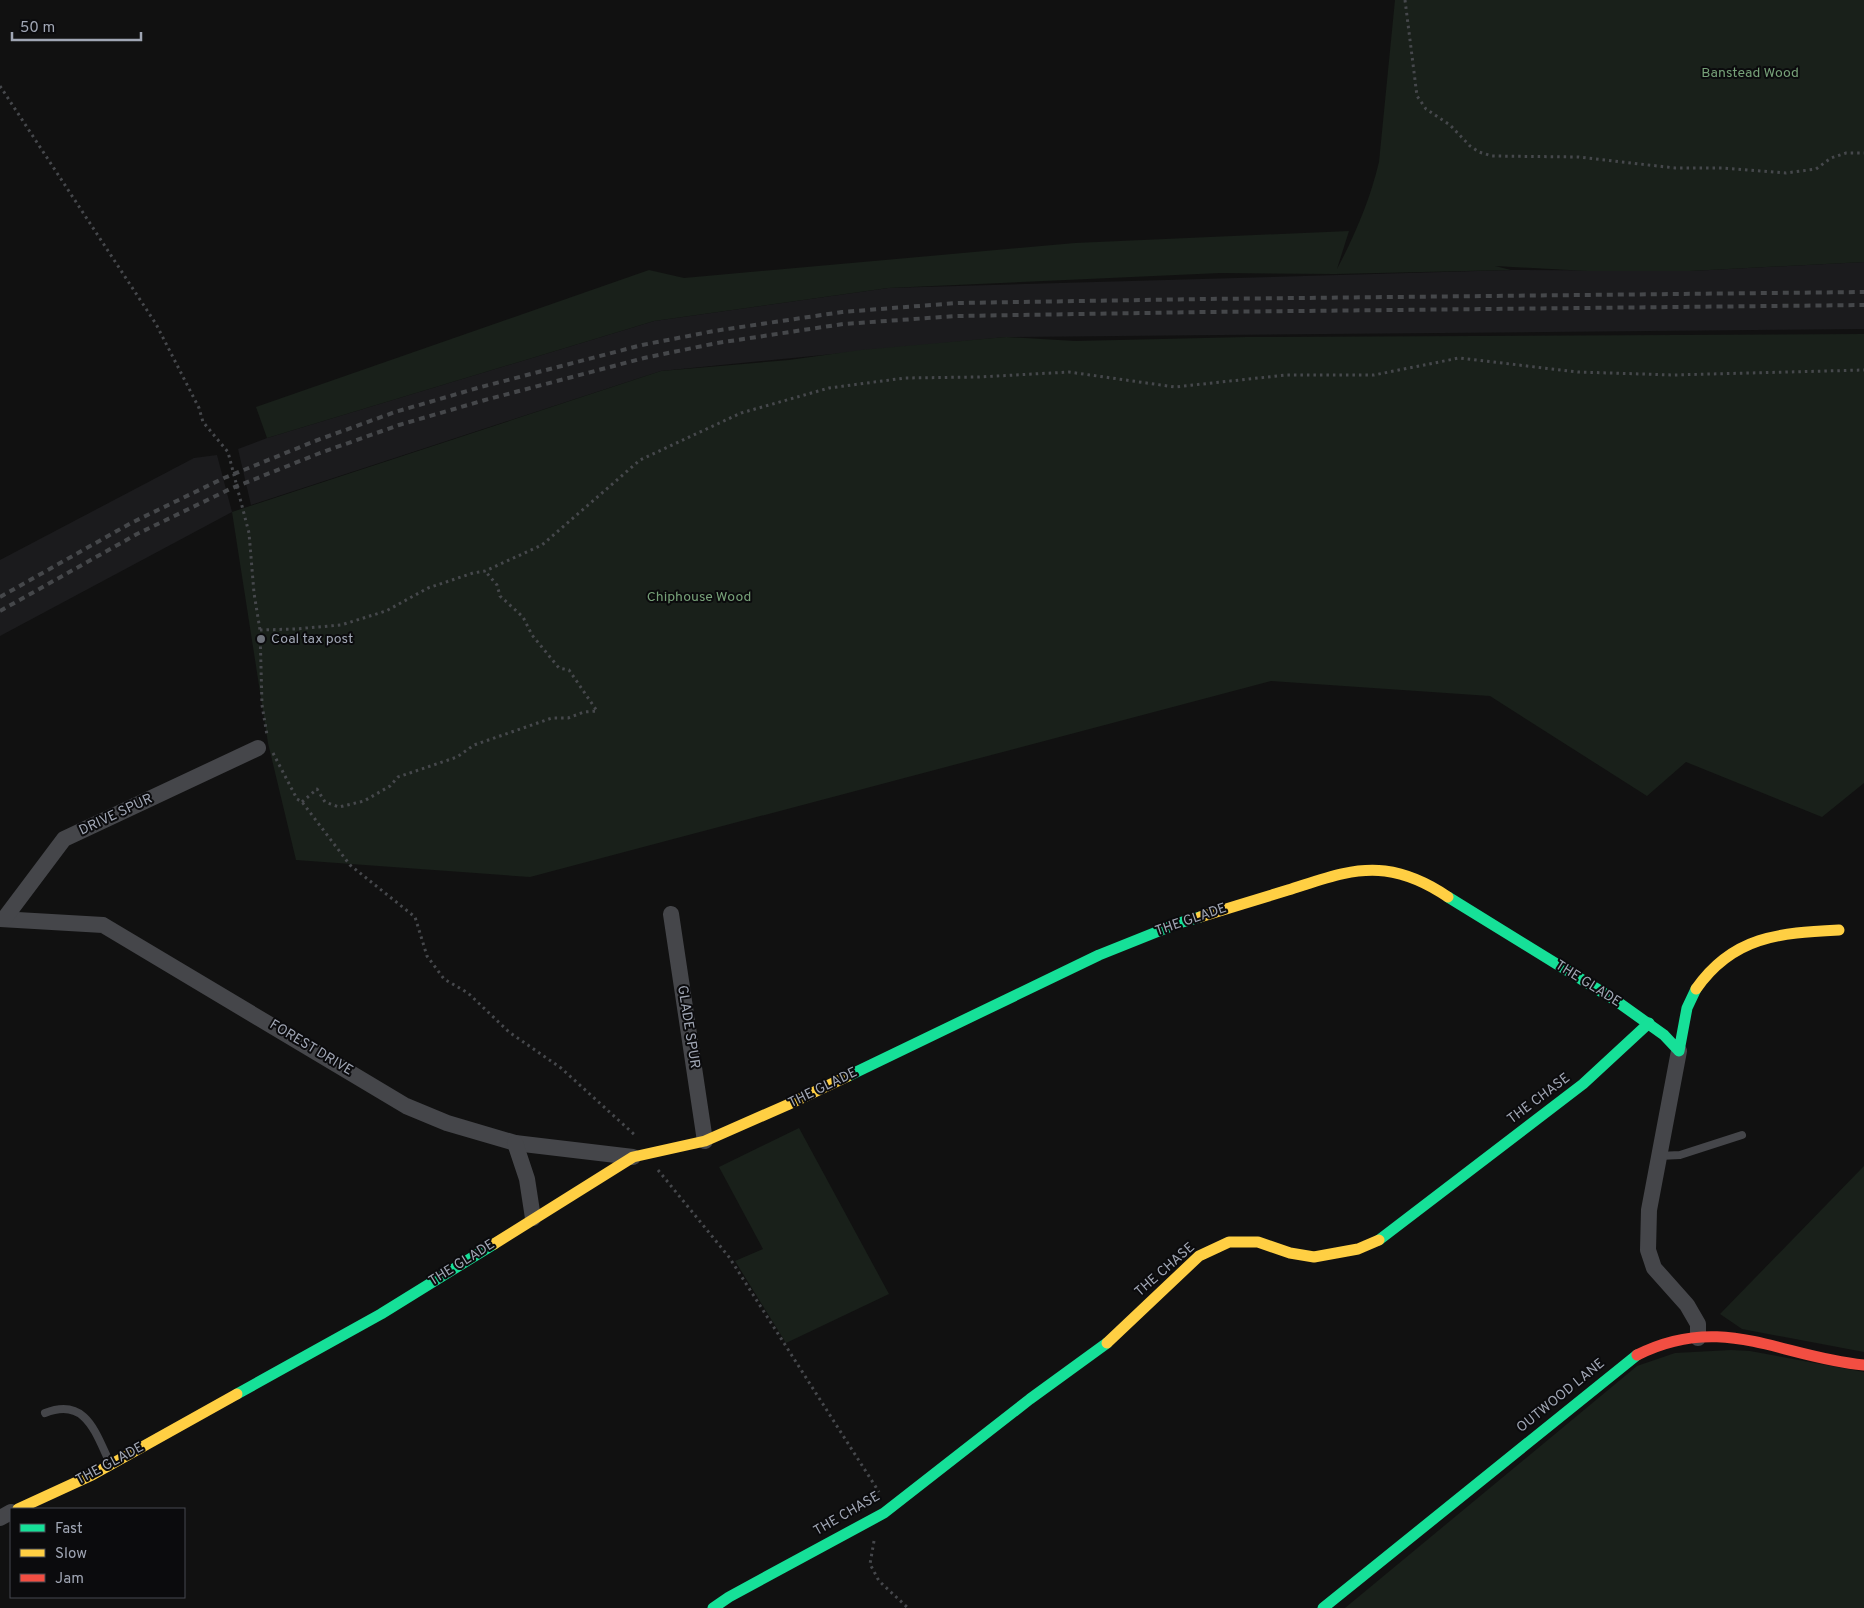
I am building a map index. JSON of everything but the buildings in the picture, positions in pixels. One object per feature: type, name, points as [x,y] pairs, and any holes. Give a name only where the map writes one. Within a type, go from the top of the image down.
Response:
[{"type":"street","name":"DRIVE SPUR","points":[[2,919],[64,839],[266,747]]},
{"type":"street","name":"THE GLADE","points":[[20,1508],[92,1475],[381,1314],[533,1218],[639,1156],[705,1141],[787,1106],[1099,955],[1179,923],[1340,874],[1364,869],[1388,871],[1411,876],[1431,886],[1615,1000],[1649,1023],[1679,1051]]},
{"type":"street","name":"GLADE SPUR","points":[[671,914],[705,1141]]},
{"type":"street","name":"FOREST DRIVE","points":[[2,919],[103,925],[406,1106],[447,1123],[515,1143],[639,1156]]},
{"type":"street","points":[[1698,1338],[1698,1324],[1687,1305],[1654,1268],[1648,1250],[1649,1210],[1689,1003],[1697,987],[1708,972],[1722,961],[1759,939],[1780,934],[1839,930]]},
{"type":"street","name":"THE CHASE","points":[[713,1608],[729,1597],[884,1513],[1030,1399],[1106,1344],[1199,1256],[1229,1242],[1258,1242],[1290,1253],[1314,1257],[1358,1249],[1380,1239],[1583,1084],[1649,1023]]},
{"type":"street","points":[[515,1143],[527,1179],[533,1218]]},
{"type":"street","name":"OUTWOOD LANE","points":[[1323,1608],[1634,1356],[1649,1348],[1665,1343],[1698,1338],[1735,1338],[1762,1343],[1834,1362],[1864,1365]]},
{"type":"lane","points":[[1659,1156],[1680,1155],[1742,1135]]},
{"type":"lane","points":[[45,1413],[69,1408],[80,1412],[100,1442],[110,1464]]},
{"type":"path","points":[[1405,0],[1417,96],[1426,109],[1450,125],[1470,146],[1479,152],[1492,156],[1580,157],[1675,168],[1723,168],[1786,173],[1816,169],[1831,158],[1846,153],[1864,154]]},
{"type":"path","points":[[0,86],[156,324],[199,408],[203,422],[228,452],[249,534],[254,593],[260,630],[262,705],[266,747],[288,785],[350,865],[415,917],[427,956],[444,979],[468,993],[509,1032],[560,1068],[642,1141],[639,1156],[729,1258],[882,1497],[884,1513]]},
{"type":"path","points":[[260,630],[341,625],[386,611],[428,588],[473,573],[485,571],[542,545],[640,460],[741,413],[839,387],[905,378],[979,377],[1069,372],[1175,387],[1286,375],[1374,375],[1459,358],[1578,372],[1654,375],[1864,370]]},
{"type":"path","points":[[302,802],[317,789],[324,802],[339,807],[364,802],[390,786],[398,777],[457,757],[474,745],[552,718],[568,718],[584,712],[597,711],[569,670],[559,668],[532,635],[523,617],[500,596],[497,585],[485,571]]},
{"type":"path","points":[[874,1541],[870,1564],[879,1581],[908,1608]]},
{"type":"shaded area","points":[[1864,262],[1864,329],[1006,337],[661,371],[251,505],[238,449],[267,438],[654,321],[888,288],[1511,270],[1690,271]]},
{"type":"shaded area","points":[[217,455],[232,512],[0,636],[0,560],[194,458]]},
{"type":"green space","name":"Banstead Wood","points":[[1395,0],[1864,0],[1864,262],[1690,271],[1587,271],[1495,266],[1511,270],[1335,274],[1220,273],[888,288],[654,321],[267,438],[256,407],[649,270],[684,278],[1075,243],[1349,231],[1337,269],[1361,217],[1379,162]]},
{"type":"green space","name":"Chiphouse Wood","points":[[1864,334],[1864,783],[1822,817],[1686,762],[1647,796],[1490,696],[1271,681],[530,877],[296,860],[268,743],[232,512],[661,371],[789,360],[861,350],[1006,337],[1075,341],[1247,337]]},
{"type":"green space","points":[[799,1128],[889,1294],[786,1343],[735,1261],[763,1249],[719,1167]]},
{"type":"green space","points":[[1864,1166],[1864,1352],[1742,1329],[1720,1314]]},
{"type":"green space","points":[[1731,1350],[1750,1351],[1864,1372],[1864,1608],[1345,1608],[1637,1366],[1675,1353]]},
{"type":"railway","points":[[0,597],[131,523],[224,478],[315,441],[395,412],[481,387],[642,345],[714,331],[842,312],[957,303],[1864,292]]},
{"type":"railway","points":[[0,611],[137,534],[230,489],[320,453],[399,425],[485,400],[644,358],[717,343],[843,324],[957,316],[1864,305]]},
{"type":"traffic: fast","points":[[1448,897],[1615,1000],[1664,1035],[1679,1051],[1687,1008],[1696,989]]},
{"type":"traffic: fast","points":[[848,1076],[1099,955],[1179,923],[1200,917]]},
{"type":"traffic: fast","points":[[1379,1240],[1583,1084],[1649,1023]]},
{"type":"traffic: fast","points":[[237,1394],[381,1314],[494,1244]]},
{"type":"traffic: fast","points":[[713,1608],[729,1597],[884,1513],[1030,1399],[1107,1343]]},
{"type":"traffic: fast","points":[[1323,1608],[1637,1355]]},
{"type":"traffic: slow","points":[[1200,917],[1324,879],[1372,870],[1402,874],[1426,884],[1448,897]]},
{"type":"traffic: slow","points":[[1696,989],[1710,971],[1742,948],[1777,936],[1839,930]]},
{"type":"traffic: slow","points":[[494,1244],[633,1157],[705,1141],[848,1076]]},
{"type":"traffic: slow","points":[[1107,1343],[1199,1256],[1229,1242],[1258,1242],[1290,1253],[1314,1257],[1358,1249],[1379,1240]]},
{"type":"traffic: slow","points":[[20,1508],[92,1475],[237,1394]]},
{"type":"traffic: jam","points":[[1637,1355],[1668,1343],[1697,1337],[1724,1337],[1751,1341],[1834,1361],[1864,1365]]},
{"type":"place","name":"Coal tax post","points":[[261,639]]}]
